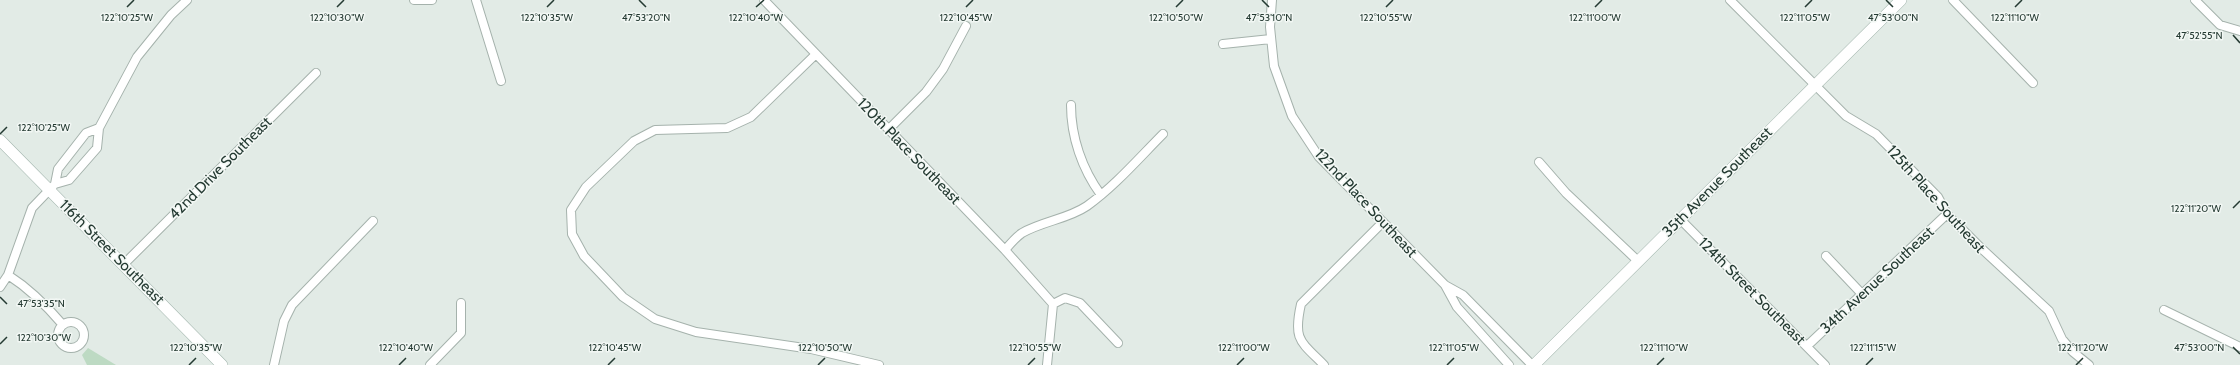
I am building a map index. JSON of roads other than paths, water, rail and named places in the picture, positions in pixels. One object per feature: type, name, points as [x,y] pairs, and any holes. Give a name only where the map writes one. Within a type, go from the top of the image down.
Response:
[{"type":"street","points":[[0,288],[8,275],[32,208],[52,187],[69,180],[97,148],[99,128],[137,58],[172,15],[187,0]]},
{"type":"street","points":[[414,0],[432,0]]},
{"type":"street","points":[[476,0],[501,81]]},
{"type":"street","name":"122nd Place Southeast","points":[[1272,0],[1271,39],[1274,66],[1292,116],[1319,157],[1445,285],[1457,307],[1509,365]]},
{"type":"street","name":"125th Place Southeast","points":[[1730,0],[1846,116],[1876,134],[1938,197],[1947,214],[2049,311],[2062,339],[2072,352],[2089,365]]},
{"type":"street","name":"35th Avenue Southeast","points":[[1533,365],[1901,0]]},
{"type":"street","points":[[1953,0],[2033,83]]},
{"type":"street","points":[[2195,0],[2220,25],[2240,31]]},
{"type":"street","name":"120th Place Southeast","points":[[768,1],[815,55],[889,129],[1005,250],[1053,304]]},
{"type":"street","points":[[889,129],[926,92],[943,69],[966,26]]},
{"type":"street","points":[[1223,44],[1271,39]]},
{"type":"street","points":[[815,55],[751,117],[727,128],[655,130],[634,141],[586,187],[571,210],[572,234],[584,256],[623,297],[655,319],[696,332],[811,349],[879,365]]},
{"type":"street","name":"42nd Drive Southeast","points":[[124,264],[316,73]]},
{"type":"street","points":[[1071,105],[1076,146],[1091,182],[1100,195]]},
{"type":"street","points":[[52,187],[58,169],[86,134],[99,128]]},
{"type":"street","points":[[1005,250],[1021,234],[1037,226],[1070,215],[1100,195],[1163,134]]},
{"type":"street","name":"116th Street Southeast","points":[[0,140],[52,187],[222,365]]},
{"type":"street","points":[[1539,162],[1566,193],[1638,261]]},
{"type":"street","name":"34th Avenue Southeast","points":[[1807,346],[1861,293],[1947,214]]},
{"type":"street","name":"124th Street Southeast","points":[[1680,218],[1824,365]]},
{"type":"street","points":[[274,365],[284,321],[292,304],[373,221]]},
{"type":"street","points":[[1324,365],[1299,340],[1297,321],[1301,304],[1383,222]]},
{"type":"street","points":[[1826,256],[1861,293]]},
{"type":"street","points":[[8,275],[32,292],[63,325]]},
{"type":"street","name":"122nd Place Southeast","points":[[1445,285],[1464,295],[1533,365]]},
{"type":"street","points":[[1047,365],[1053,304],[1065,298],[1080,303],[1118,343]]},
{"type":"street","points":[[430,365],[461,334],[461,303]]},
{"type":"street","points":[[2164,310],[2240,347]]}]
